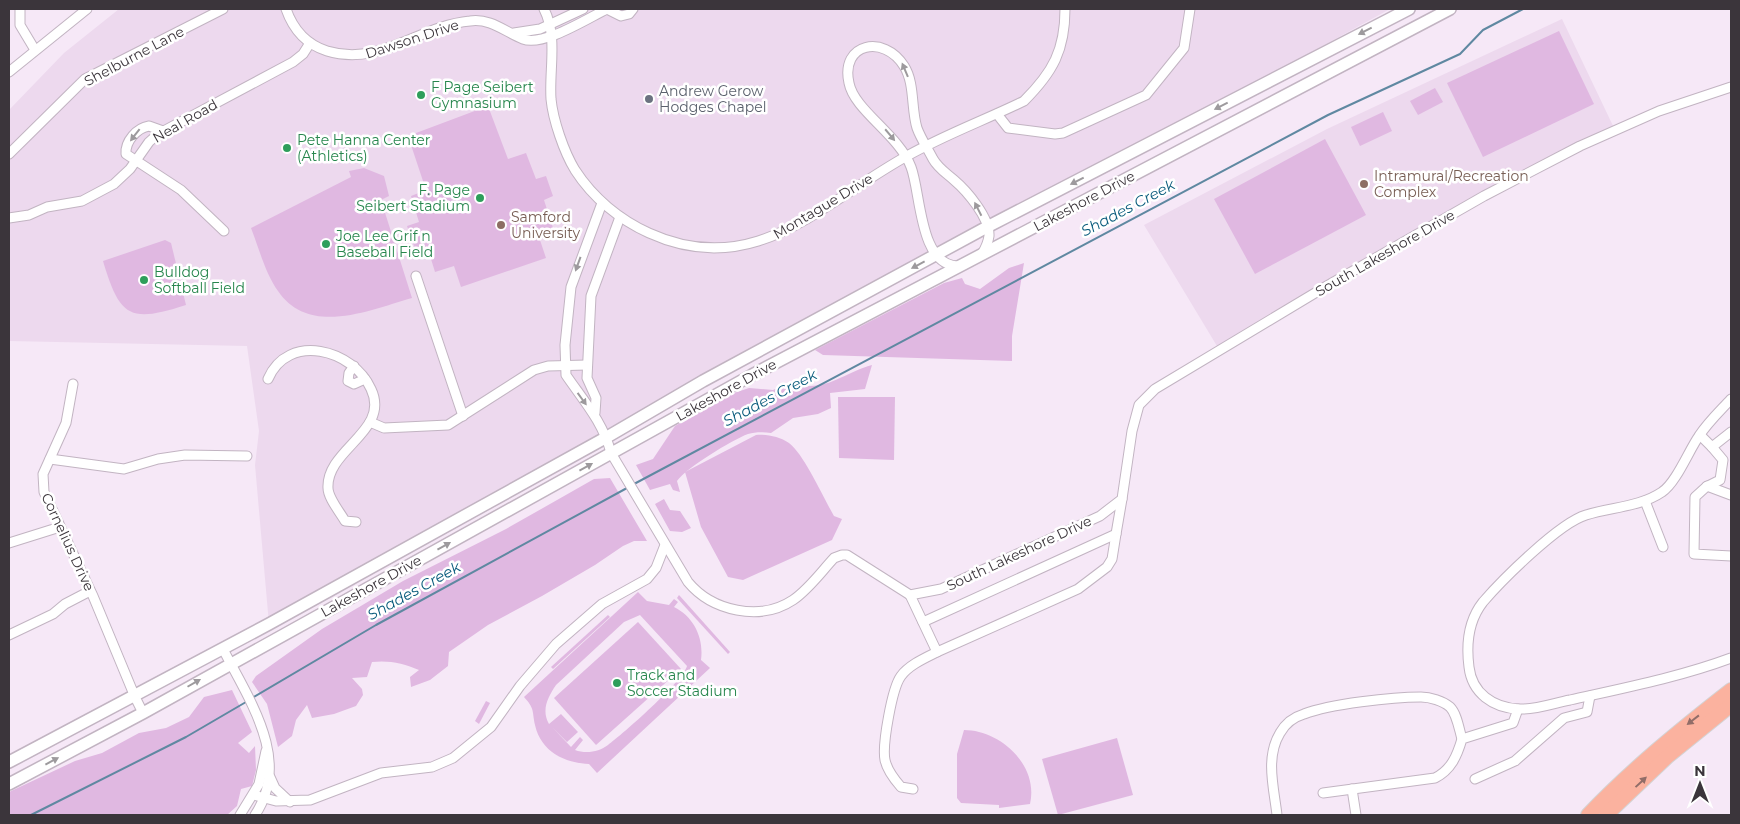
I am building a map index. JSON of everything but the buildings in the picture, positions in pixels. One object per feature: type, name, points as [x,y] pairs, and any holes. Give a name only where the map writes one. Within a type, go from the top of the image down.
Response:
[{"type":"main road","name":"Lakeshore Drive","points":[[9,762],[223,649],[607,437],[703,381],[987,227],[1408,9]]},
{"type":"main road","name":"Lakeshore Drive","points":[[9,784],[144,712],[611,453],[957,266],[1450,9]]},
{"type":"main road","points":[[1588,815],[1682,728],[1731,690]]},
{"type":"main road","points":[[1606,815],[1668,756],[1731,705]]},
{"type":"street","points":[[20,9],[20,25],[35,50]]},
{"type":"street","points":[[9,72],[87,9]]},
{"type":"street","name":"Shelburne Lane","points":[[9,154],[85,79],[223,9]]},
{"type":"street","points":[[286,9],[293,26],[310,43]]},
{"type":"street","name":"Montague Drive","points":[[544,9],[551,37],[551,97],[555,121],[575,170],[602,203],[629,224],[666,240],[702,248],[724,248],[754,244],[785,232],[906,156],[1024,101],[1038,87],[1060,52],[1065,33],[1065,9]]},
{"type":"street","points":[[513,33],[530,32],[549,26],[583,9]]},
{"type":"street","points":[[551,37],[607,9],[612,13],[622,16],[629,14],[633,9]]},
{"type":"street","points":[[997,114],[1008,128],[1055,134],[1072,130],[1146,96],[1184,48],[1190,9]]},
{"type":"street","name":"Dawson Drive","points":[[310,43],[335,53],[358,56],[374,53],[440,28],[472,20],[492,23],[530,40],[551,37]]},
{"type":"street","name":"Neal Road","points":[[9,218],[30,214],[47,207],[82,201],[114,184],[135,162],[149,142],[163,131],[293,62],[303,54],[310,43]]},
{"type":"street","points":[[957,266],[949,266],[937,255],[922,222],[916,181],[906,156],[890,135],[856,100],[850,90],[848,64],[857,51],[865,47],[880,46],[887,48],[905,68],[917,128],[926,146],[943,172],[967,192],[974,201],[987,227],[988,239],[982,254]]},
{"type":"street","name":"South Lakeshore Drive","points":[[913,789],[901,787],[887,766],[884,749],[900,678],[916,664],[937,652],[1078,589],[1107,567],[1112,560],[1132,431],[1139,405],[1155,389],[1325,287],[1501,186],[1580,146],[1658,111],[1731,87]]},
{"type":"street","points":[[163,131],[149,126],[139,129],[126,149],[126,154],[135,162],[158,173],[181,190],[224,231]]},
{"type":"street","points":[[602,203],[570,287],[564,365],[566,374],[573,382],[581,398],[595,414],[607,437],[611,453],[694,590],[728,608],[757,611],[775,608],[792,600],[834,558],[842,554],[847,555],[910,595],[937,652]]},
{"type":"street","points":[[595,414],[596,398],[587,378],[591,292],[620,217]]},
{"type":"street","points":[[416,276],[464,416]]},
{"type":"street","points":[[268,379],[278,362],[291,354],[307,350],[322,352],[354,366],[365,379],[371,389],[374,401],[370,422],[337,462],[328,477],[327,490],[345,521],[356,522]]},
{"type":"street","points":[[370,422],[384,428],[429,427],[452,424],[534,370],[548,366],[587,365]]},
{"type":"street","points":[[354,366],[348,380],[354,384],[365,379]]},
{"type":"street","points":[[573,382],[587,378]]},
{"type":"street","name":"Cornelius Drive","points":[[73,384],[66,423],[43,474],[44,492],[90,591],[135,697],[144,712]]},
{"type":"street","points":[[1731,399],[1700,435],[1667,488],[1645,501],[1584,516],[1561,529],[1482,604],[1471,624],[1467,650],[1470,675],[1478,691],[1486,699],[1498,705],[1518,709],[1590,696],[1731,658]]},
{"type":"street","points":[[1712,447],[1731,432]]},
{"type":"street","points":[[1700,435],[1723,460],[1720,480],[1707,486],[1694,498],[1694,554],[1731,556]]},
{"type":"street","points":[[50,459],[124,470],[170,456],[248,456]]},
{"type":"street","points":[[1707,486],[1731,495]]},
{"type":"street","name":"South Lakeshore Drive","points":[[910,595],[941,589],[1100,516],[1122,498]]},
{"type":"street","points":[[1645,501],[1663,547]]},
{"type":"street","points":[[9,544],[60,527]]},
{"type":"street","name":"South Lakeshore Drive","points":[[923,622],[1116,534]]},
{"type":"street","points":[[254,795],[264,799],[290,802],[310,800],[381,773],[432,767],[453,758],[491,727],[520,686],[556,644],[602,604],[647,579],[656,568],[664,541]]},
{"type":"street","points":[[9,635],[53,614],[65,604],[90,591]]},
{"type":"street","points":[[223,649],[255,710],[270,760],[270,777],[264,799],[255,815]]},
{"type":"street","points":[[1475,779],[1515,761],[1564,718],[1587,712],[1590,696]]},
{"type":"street","points":[[1277,815],[1270,758],[1280,733],[1291,721],[1303,714],[1342,705],[1423,697],[1439,701],[1450,707],[1455,716],[1462,739],[1457,757],[1443,774],[1435,778],[1323,794]]},
{"type":"street","points":[[1462,739],[1513,723],[1518,709]]},
{"type":"street","points":[[240,815],[259,784],[266,751]]},
{"type":"street","points":[[270,777],[279,793],[290,802]]},
{"type":"street","points":[[1352,789],[1356,815]]},
{"type":"shaded area","name":"Samford University","points":[[119,9],[1390,9],[269,624],[255,465],[259,431],[247,346],[9,341],[9,110],[64,53]]},
{"type":"shaded area","name":"Intramural/Recreation Complex","points":[[1562,19],[1615,130],[1510,182],[1220,351],[1144,225],[1327,129]]},
{"type":"shaded area","points":[[1559,31],[1594,104],[1483,157],[1447,83]]},
{"type":"shaded area","points":[[1435,88],[1443,102],[1418,115],[1410,101]]},
{"type":"shaded area","name":"F. Page Seibert Stadium","points":[[488,106],[508,159],[526,153],[536,179],[546,176],[553,196],[544,200],[553,228],[538,234],[546,258],[461,287],[454,266],[435,272],[427,246],[415,249],[407,226],[419,222],[411,196],[426,190],[408,136]]},
{"type":"shaded area","points":[[1383,112],[1392,131],[1360,146],[1351,127]]},
{"type":"shaded area","points":[[1325,139],[1366,215],[1255,274],[1214,199]]},
{"type":"shaded area","name":"Joe Lee Grif n Baseball Field","points":[[364,168],[384,176],[389,196],[381,200],[412,298],[359,313],[341,316],[323,317],[306,313],[291,305],[273,284],[251,228],[351,177],[349,171]]},
{"type":"shaded area","name":"Bulldog Softball Field","points":[[165,240],[171,243],[186,305],[152,314],[140,314],[130,311],[122,305],[115,294],[103,261]]},
{"type":"shaded area","points":[[1024,263],[1012,336],[1012,361],[823,355],[815,350],[944,283],[962,278],[965,284],[980,289],[1009,268]]},
{"type":"shaded area","points":[[872,365],[865,389],[830,393],[831,408],[818,414],[793,418],[771,433],[751,433],[731,442],[682,475],[677,481],[680,492],[673,490],[670,484],[650,490],[636,465],[653,459],[675,426],[728,395],[749,388],[773,390],[791,382],[813,386],[823,384]]},
{"type":"shaded area","points":[[838,397],[895,397],[894,460],[839,458]]},
{"type":"shaded area","points":[[756,435],[778,438],[789,443],[807,466],[834,516],[842,519],[832,540],[743,580],[728,577],[701,527],[685,472]]},
{"type":"shaded area","points":[[610,478],[647,541],[634,541],[623,546],[595,565],[488,625],[449,652],[448,666],[430,680],[411,687],[410,677],[419,670],[396,663],[372,662],[367,677],[352,678],[362,689],[363,695],[356,706],[334,714],[312,718],[307,705],[296,720],[292,736],[278,747],[267,704],[252,682],[256,676],[322,629],[403,581],[506,529],[594,479]]},
{"type":"shaded area","points":[[664,499],[670,510],[680,511],[691,528],[682,532],[670,531],[655,504]]},
{"type":"shaded area","points":[[638,592],[647,601],[669,605],[674,599],[678,602],[674,607],[692,622],[701,644],[701,660],[710,668],[597,773],[589,764],[571,761],[548,749],[538,734],[532,707],[524,697]],"holes":[[[640,615],[687,666],[675,683],[652,707],[616,739],[597,751],[575,750],[583,740],[580,737],[571,747],[552,727],[567,742],[578,732],[561,714],[549,724],[547,719],[546,704],[556,685],[624,622]]]},
{"type":"shaded area","points":[[679,595],[730,652],[728,654],[677,598]]},
{"type":"shaded area","points":[[608,615],[610,617],[553,669],[551,667]]},
{"type":"shaded area","name":"Track and Soccer Stadium","points":[[638,622],[681,669],[596,745],[554,698]]},
{"type":"shaded area","points":[[232,690],[252,732],[238,743],[249,753],[255,746],[256,770],[252,786],[241,789],[237,806],[227,815],[9,815],[9,792],[75,761],[102,753],[139,733],[166,728],[189,717],[204,697]]},
{"type":"shaded area","points":[[486,701],[490,703],[479,724],[475,721]]},
{"type":"shaded area","points":[[964,730],[991,736],[1014,752],[1023,763],[1029,776],[1030,804],[999,808],[999,805],[961,803],[957,798],[957,754]]},
{"type":"shaded area","points":[[1117,738],[1133,795],[1058,815],[1042,759]]},
{"type":"waterway","name":"Shades Creek","points":[[634,484],[1328,115],[1460,54],[1483,30],[1523,9]]},
{"type":"waterway","name":"Shades Creek","points":[[252,698],[376,625],[627,488]]},
{"type":"waterway","name":"Shades Creek","points":[[31,815],[186,737],[246,702]]},
{"type":"place","name":"F Page Seibert Gymnasium","points":[[421,95]]},
{"type":"place","name":"Andrew Gerow Hodges Chapel","points":[[649,99]]},
{"type":"place","name":"Pete Hanna Center (Athletics)","points":[[287,148]]},
{"type":"place","name":"Intramural/Recreation Complex","points":[[1364,184]]},
{"type":"place","name":"F. Page Seibert Stadium","points":[[480,198]]},
{"type":"place","name":"Samford University","points":[[501,225]]},
{"type":"place","name":"Joe Lee Grif n Baseball Field","points":[[326,244]]},
{"type":"place","name":"Bulldog Softball Field","points":[[144,280]]},
{"type":"place","name":"Track and Soccer Stadium","points":[[617,683]]}]
